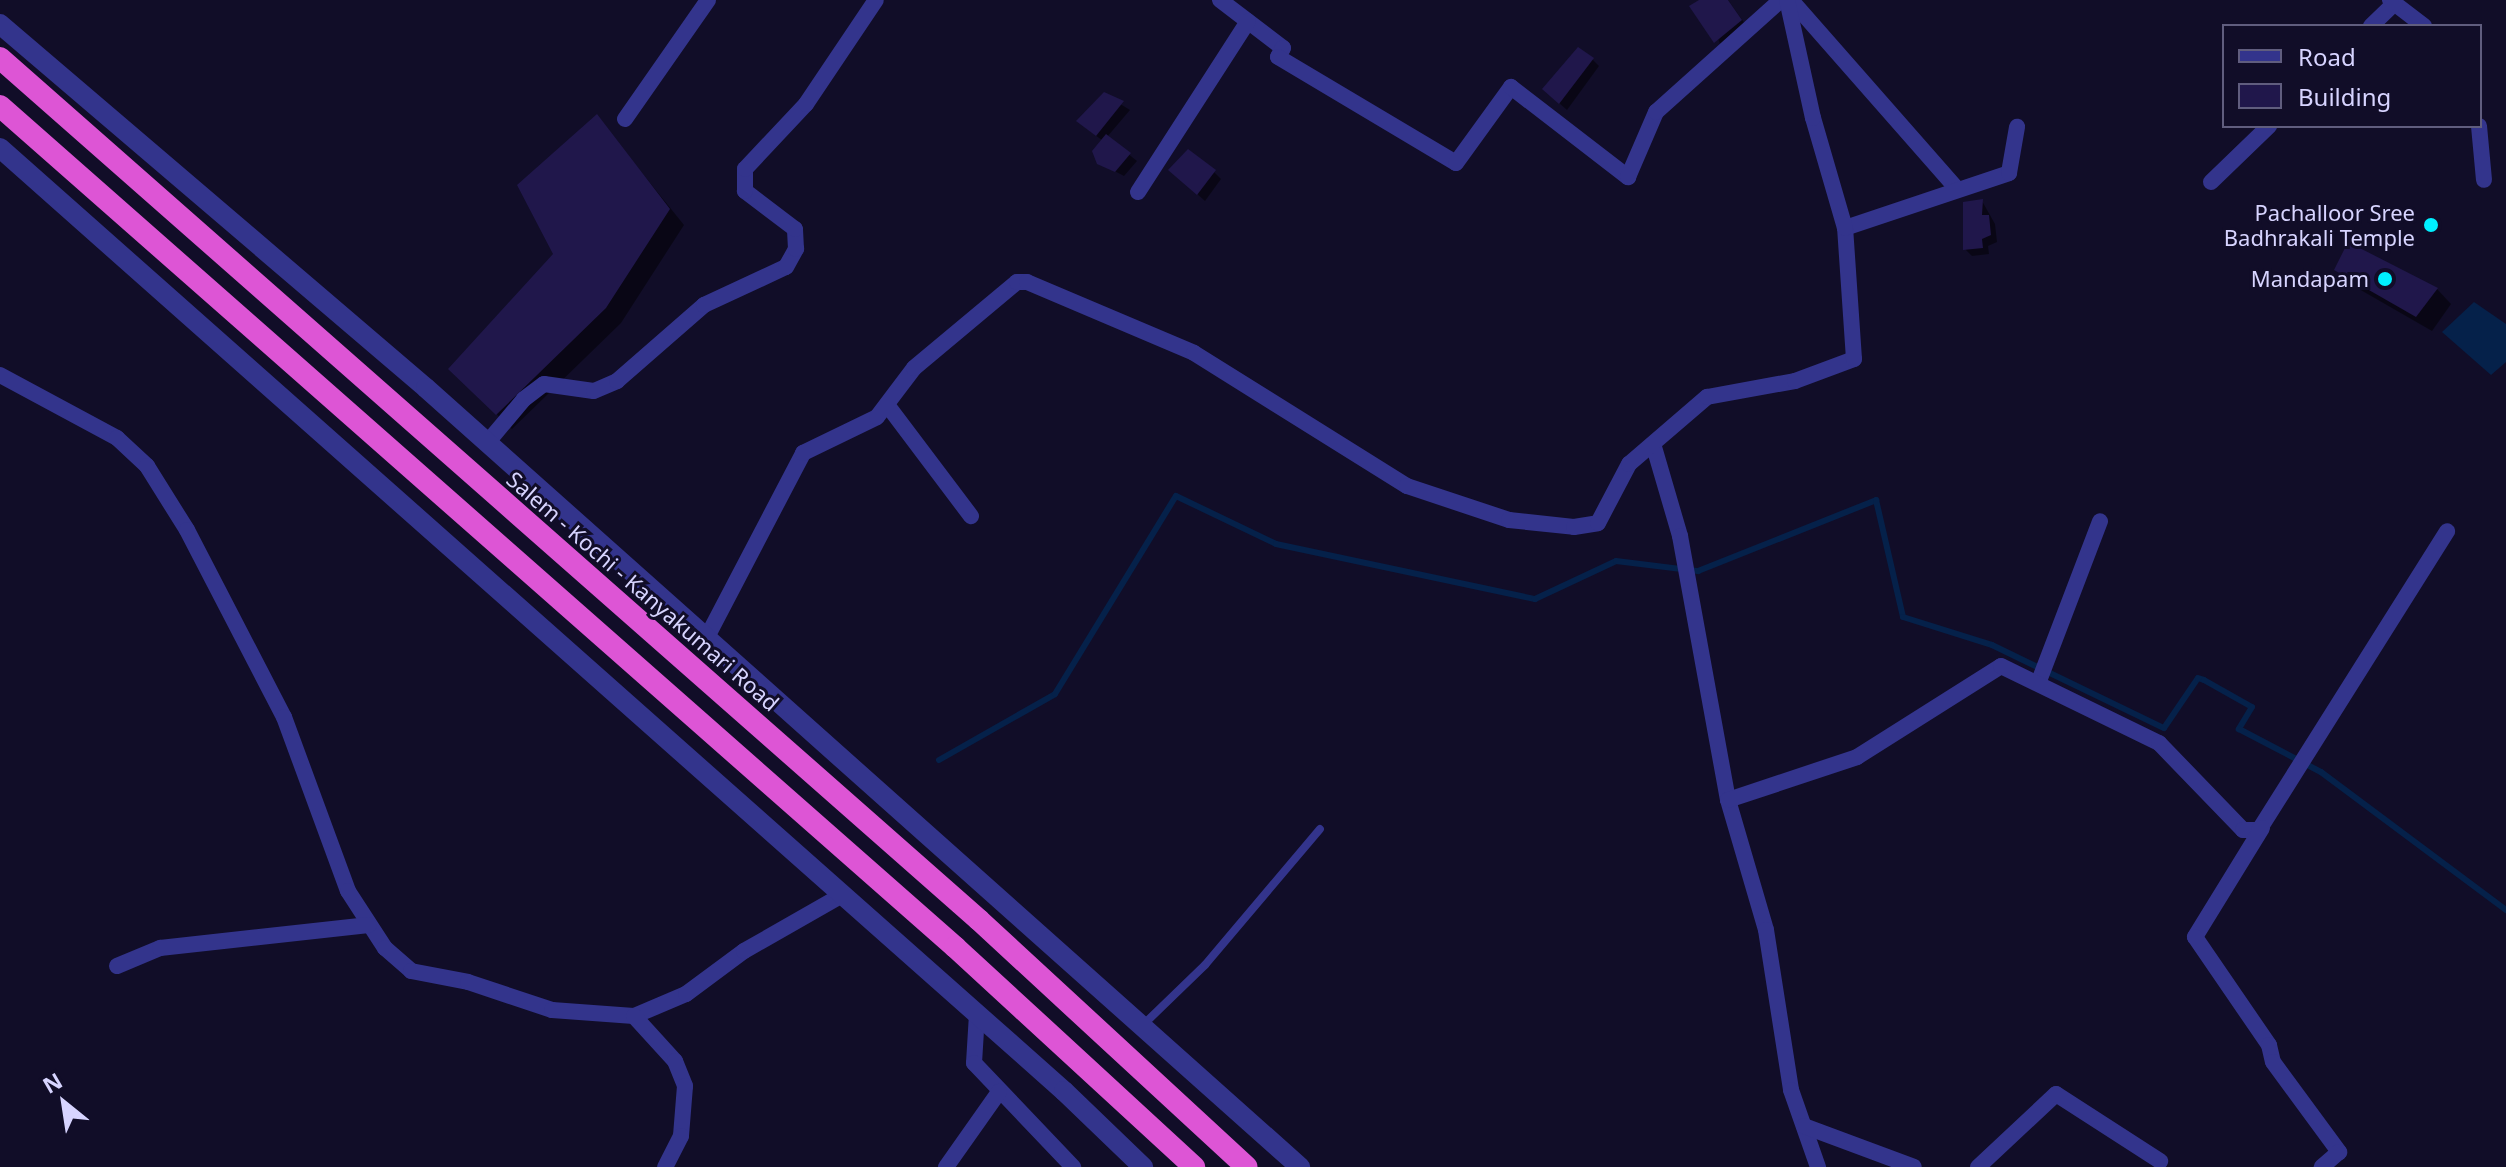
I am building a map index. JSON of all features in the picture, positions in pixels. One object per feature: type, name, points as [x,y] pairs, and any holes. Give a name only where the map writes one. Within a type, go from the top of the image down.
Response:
[{"type":"highway","name":"Salem - Kochi - Kanyakumari Road","points":[[0,58],[979,920],[1247,1167]]},
{"type":"highway","points":[[0,106],[955,947],[1194,1167]]},
{"type":"street","points":[[625,119],[708,0]]},
{"type":"street","points":[[487,443],[524,399],[544,384],[594,391],[617,381],[704,305],[786,267],[796,249],[795,229],[745,191],[745,169],[806,104],[876,0]]},
{"type":"street","points":[[1220,0],[1283,48],[1278,57],[1456,163],[1511,87],[1628,177],[1656,112],[1781,0]]},
{"type":"street","points":[[707,637],[794,465],[814,445],[862,425],[888,406],[914,368],[983,315],[1008,286],[1027,282],[1194,353],[1407,486],[1495,516],[1574,527],[1598,523],[1629,464],[1654,447],[1707,397],[1795,381],[1854,359],[1846,307],[1845,228],[1813,118],[1789,0]]},
{"type":"street","points":[[1789,0],[1957,189]]},
{"type":"street","points":[[2373,24],[2392,2],[2421,24]]},
{"type":"street","points":[[1138,192],[1248,21]]},
{"type":"street","points":[[0,24],[487,443],[1300,1167]]},
{"type":"street","points":[[1845,228],[2009,173],[2017,127]]},
{"type":"street","points":[[2211,182],[2267,128]]},
{"type":"street","points":[[2479,128],[2484,180]]},
{"type":"street","points":[[0,148],[977,1014],[1143,1167]]},
{"type":"street","points":[[0,375],[117,438],[147,466],[169,497],[284,717],[338,868],[369,925],[397,963],[411,971],[468,982],[552,1010],[634,1016],[686,994],[744,951],[842,895]]},
{"type":"street","points":[[888,406],[971,516]]},
{"type":"street","points":[[1654,447],[1680,536],[1728,800],[1766,930],[1774,1002],[1804,1126],[1818,1167]]},
{"type":"street","points":[[2039,681],[2100,521]]},
{"type":"street","points":[[2322,1167],[2339,1152],[2273,1062],[2269,1045],[2195,937],[2447,531]]},
{"type":"street","points":[[1728,800],[1857,757],[1994,667],[2011,668],[2159,743],[2243,830],[2262,828]]},
{"type":"street","points":[[117,966],[160,948],[369,925]]},
{"type":"street","points":[[977,1014],[972,1055],[999,1092],[1073,1167]]},
{"type":"street","points":[[634,1016],[675,1061],[685,1086],[681,1136],[665,1167]]},
{"type":"street","points":[[946,1167],[999,1092]]},
{"type":"street","points":[[1978,1167],[2056,1094],[2160,1161]]},
{"type":"street","points":[[1804,1126],[1914,1167]]},
{"type":"lane","points":[[1143,1025],[1205,965],[1320,829]]},
{"type":"water","points":[[2474,302],[2506,324],[2506,362],[2491,375],[2442,332]]},
{"type":"building","points":[[1699,0],[1728,0],[1742,20],[1714,43],[1689,6]]},
{"type":"building","points":[[1578,47],[1594,58],[1559,104],[1542,89]]},
{"type":"building","points":[[1104,92],[1124,101],[1096,136],[1076,121]]},
{"type":"building","points":[[597,114],[670,209],[606,308],[496,415],[448,369],[553,254],[517,185]]},
{"type":"building","points":[[1106,134],[1131,153],[1115,172],[1097,164],[1092,151]]},
{"type":"building","points":[[1188,149],[1216,170],[1197,195],[1168,170]]},
{"type":"building","points":[[1983,199],[1982,215],[1989,215],[1991,235],[1982,239],[1983,248],[1963,250],[1963,202]]},
{"type":"building","name":"Mandapam","points":[[2348,242],[2438,288],[2416,317],[2334,270]]},
{"type":"waterway","points":[[939,760],[1055,694],[1176,496],[1276,544],[1535,599],[1616,561],[1698,571],[1876,500],[1903,617],[1992,645],[2164,728],[2198,678],[2204,680],[2252,707],[2239,729],[2321,772],[2506,910]]},
{"type":"place","name":"Pachalloor Sree Badhrakali Temple","points":[[2431,225]]},
{"type":"place","name":"Mandapam","points":[[2385,279]]}]
